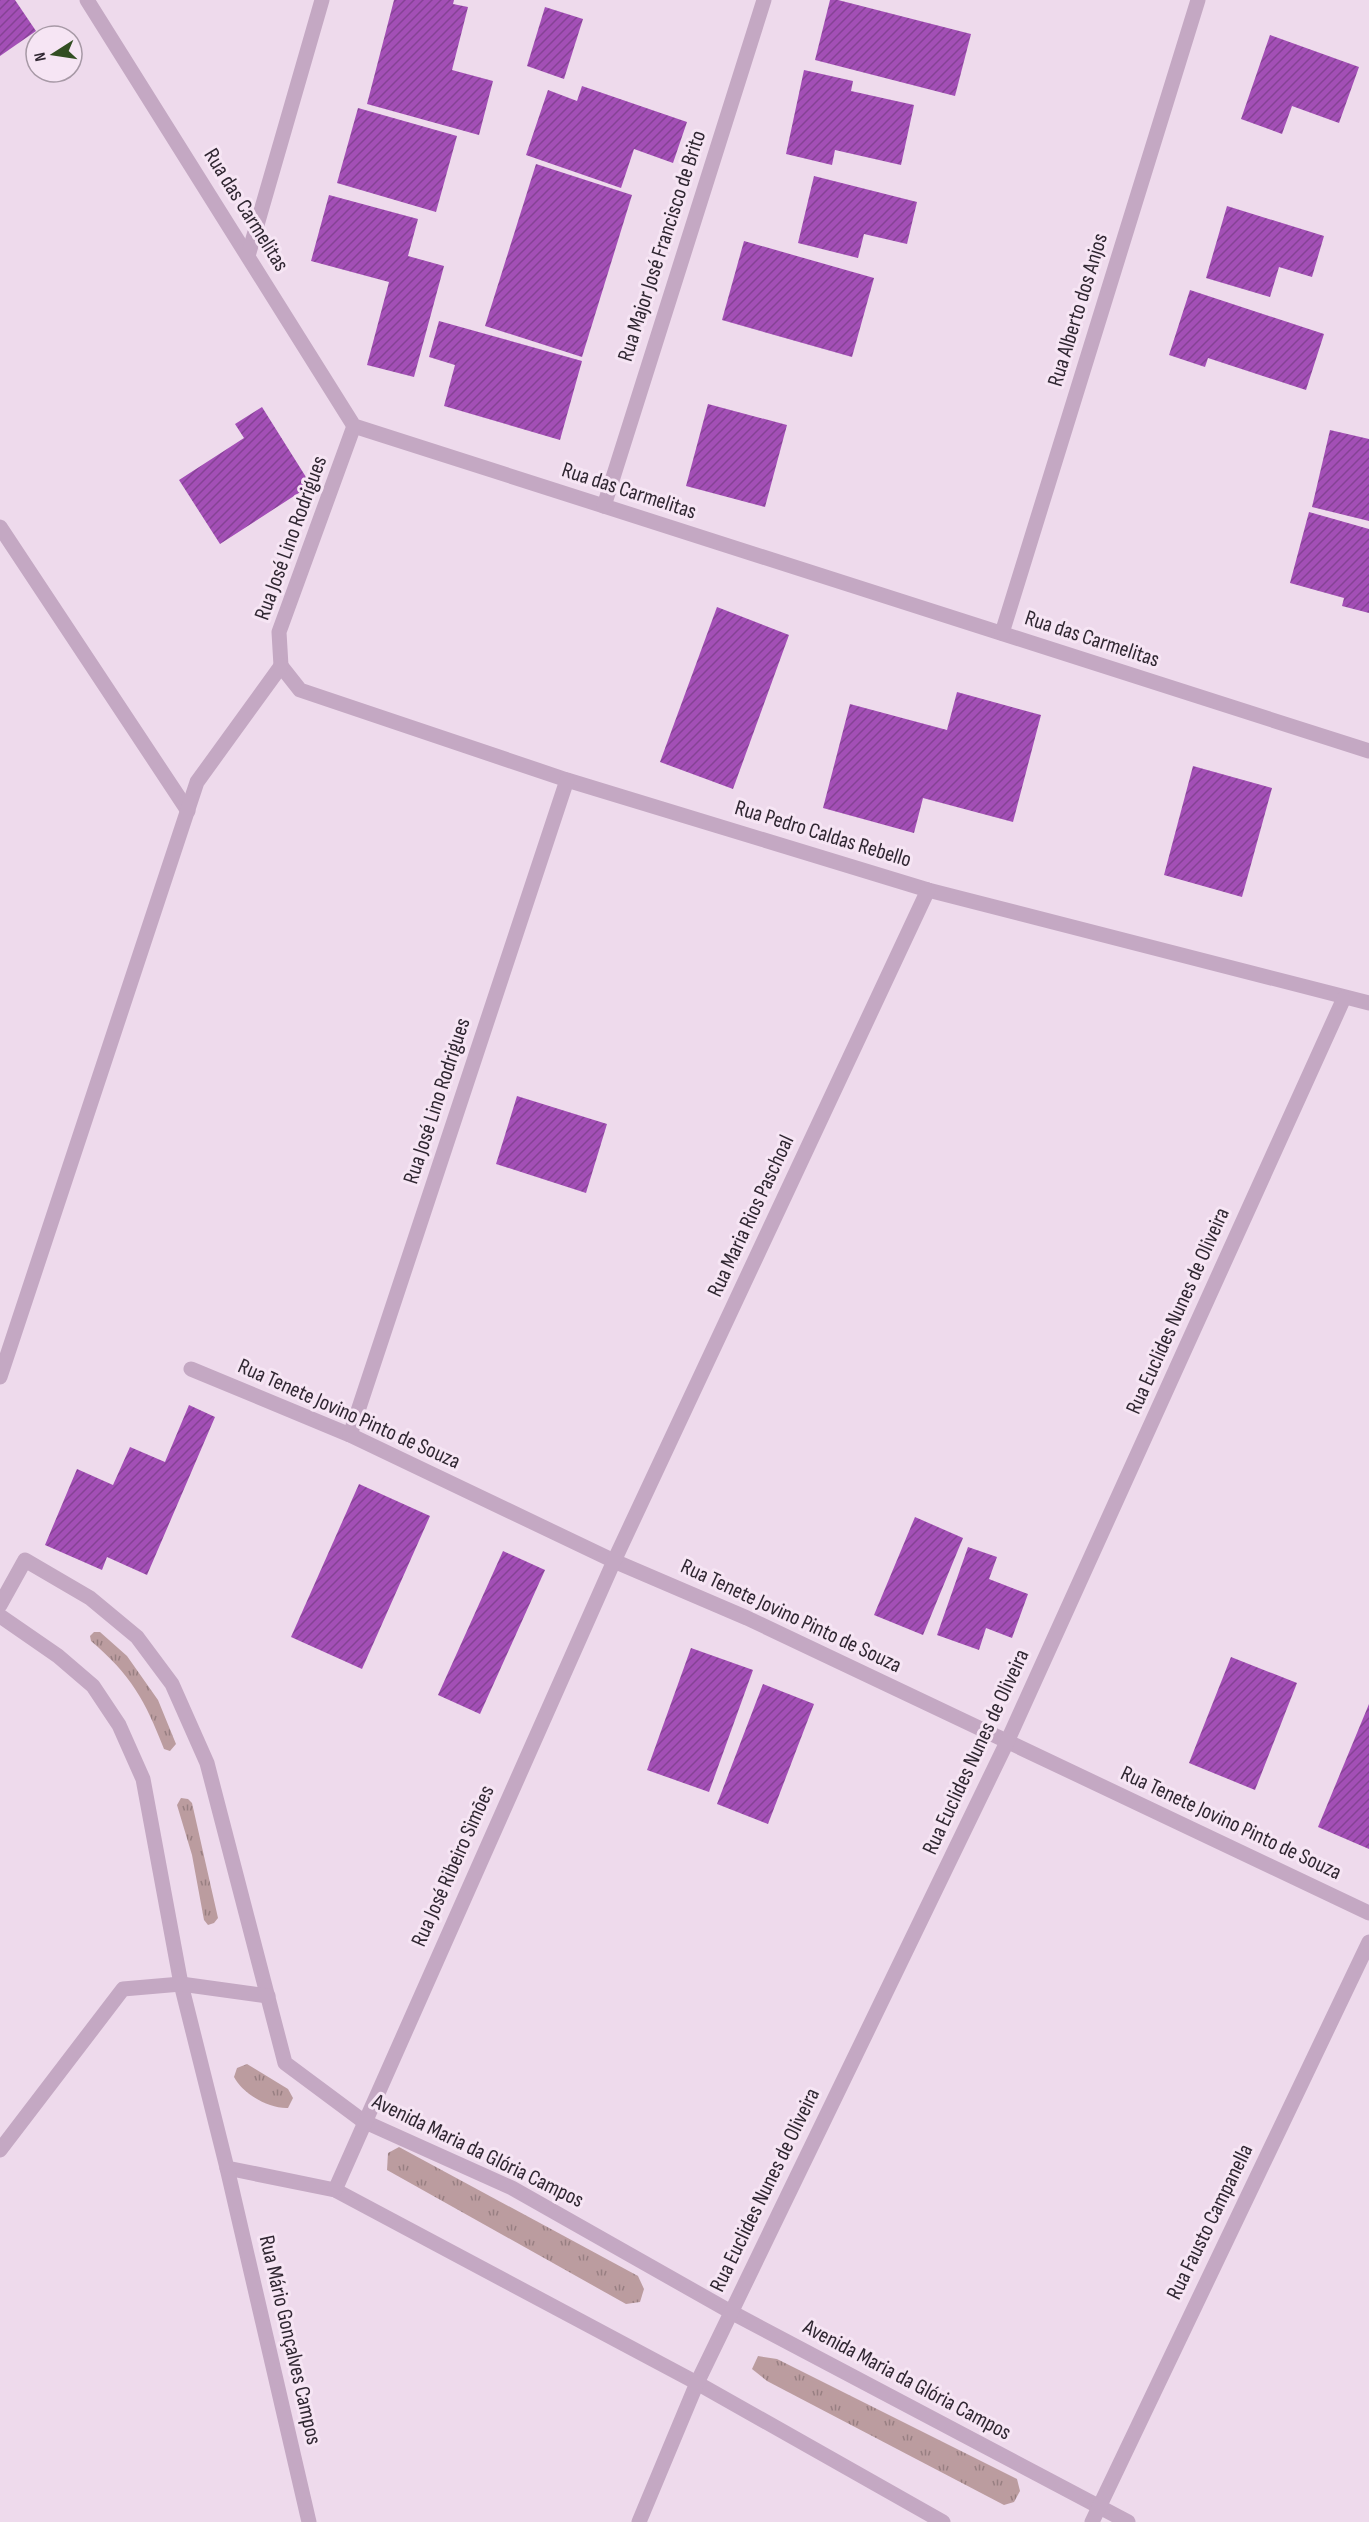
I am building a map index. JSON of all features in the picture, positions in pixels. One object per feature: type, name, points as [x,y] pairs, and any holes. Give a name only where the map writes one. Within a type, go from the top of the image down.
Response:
[{"type":"street","name":"Rua das Carmelitas","points":[[87,0],[354,426],[1369,751]]},
{"type":"street","points":[[248,256],[322,0]]},
{"type":"street","name":"Rua Major José Francisco de Brito","points":[[604,506],[764,0]]},
{"type":"street","name":"Rua Alberto dos Anjos","points":[[1002,633],[1198,0]]},
{"type":"street","name":"Rua José Lino Rodrigues","points":[[282,666],[279,632],[354,426]]},
{"type":"street","points":[[0,527],[188,811]]},
{"type":"street","points":[[0,1377],[197,782],[282,666]]},
{"type":"street","name":"Rua Pedro Caldas Rebello","points":[[282,666],[300,690],[567,780],[928,890],[1369,1003]]},
{"type":"street","name":"Rua José Lino Rodrigues","points":[[350,1435],[567,780]]},
{"type":"street","name":"Rua Maria Rios Paschoal","points":[[614,1561],[928,890]]},
{"type":"street","name":"Rua Euclides Nunes de Oliveira","points":[[639,2522],[697,2383],[1007,1742],[1344,998]]},
{"type":"street","name":"Rua Tenete Jovino Pinto de Souza","points":[[191,1369],[350,1435],[614,1561],[747,1618],[1369,1913]]},
{"type":"street","name":"Avenida Maria da Glória Campos","points":[[0,1605],[25,1560],[90,1598],[137,1637],[172,1684],[207,1763],[285,2063],[363,2121],[512,2188],[731,2312],[1128,2522]]},
{"type":"street","name":"Rua José Ribeiro Simões","points":[[335,2190],[363,2121],[614,1561]]},
{"type":"street","points":[[0,1616],[58,1656],[93,1686],[119,1725],[143,1779],[181,1984],[227,2168],[335,2190],[697,2383],[943,2522]]},
{"type":"street","name":"Rua Fausto Campanella","points":[[1092,2522],[1369,1942]]},
{"type":"street","points":[[0,2150],[123,1989],[181,1984],[268,1996]]},
{"type":"street","name":"Rua Mário Gonçalves Campos","points":[[227,2168],[309,2522]]},
{"type":"green space","points":[[94,1632],[100,1632],[127,1656],[158,1700],[176,1744],[170,1751],[164,1749],[143,1702],[127,1677],[91,1641],[90,1636]]},
{"type":"green space","points":[[181,1798],[188,1799],[192,1803],[218,1918],[214,1923],[208,1925],[204,1920],[192,1855],[177,1805]]},
{"type":"green space","points":[[247,2064],[288,2089],[293,2098],[288,2108],[273,2106],[257,2099],[238,2083],[234,2077],[237,2068]]},
{"type":"green space","points":[[399,2147],[638,2276],[644,2289],[640,2302],[626,2304],[387,2170],[388,2153]]},
{"type":"green space","points":[[758,2356],[777,2359],[1017,2479],[1020,2491],[1014,2502],[1004,2505],[767,2381],[752,2369]]},
{"type":"building","points":[[0,0],[15,0],[31,24],[24,24],[24,39],[0,56]]},
{"type":"building","points":[[394,0],[454,0],[453,4],[468,7],[452,70],[493,81],[479,135],[367,104]]},
{"type":"building","points":[[830,0],[838,0],[971,34],[955,96],[815,60]]},
{"type":"building","points":[[545,7],[583,19],[564,79],[527,66]]},
{"type":"building","points":[[1270,35],[1359,67],[1339,123],[1292,106],[1282,134],[1241,119]]},
{"type":"building","points":[[804,70],[853,81],[851,91],[914,105],[901,165],[835,150],[832,165],[786,154]]},
{"type":"building","points":[[582,86],[687,122],[673,163],[634,149],[621,188],[526,155],[548,90],[577,101]]},
{"type":"building","points":[[358,108],[457,136],[436,212],[337,183]]},
{"type":"building","points":[[536,164],[632,195],[582,357],[485,326]]},
{"type":"building","points":[[814,176],[917,202],[907,244],[864,234],[858,258],[798,243]]},
{"type":"building","points":[[329,195],[418,219],[408,256],[444,266],[414,377],[367,365],[389,282],[311,261]]},
{"type":"building","points":[[1227,206],[1324,236],[1312,277],[1279,267],[1270,297],[1206,278]]},
{"type":"building","points":[[744,241],[874,278],[852,357],[722,320]]},
{"type":"building","points":[[1190,290],[1324,334],[1306,390],[1208,358],[1205,367],[1169,355]]},
{"type":"building","points":[[439,321],[582,361],[560,440],[444,406],[455,365],[429,357]]},
{"type":"building","points":[[708,404],[787,425],[765,507],[686,486]]},
{"type":"building","points":[[262,407],[311,485],[220,544],[179,480],[244,438],[235,424]]},
{"type":"building","points":[[1330,430],[1369,439],[1369,521],[1312,507]]},
{"type":"building","points":[[1309,512],[1369,529],[1369,613],[1342,606],[1344,598],[1290,583]]},
{"type":"building","points":[[717,607],[789,635],[733,789],[660,762]]},
{"type":"building","points":[[957,692],[1041,715],[1013,822],[923,798],[914,833],[823,808],[850,704],[947,730]]},
{"type":"building","points":[[1193,766],[1272,788],[1242,897],[1164,875]]},
{"type":"building","points":[[517,1096],[607,1124],[586,1193],[496,1164]]},
{"type":"building","points":[[189,1405],[215,1417],[147,1575],[107,1557],[102,1570],[45,1545],[77,1469],[113,1485],[130,1447],[165,1462]]},
{"type":"building","points":[[359,1484],[430,1516],[362,1669],[291,1637]]},
{"type":"building","points":[[915,1517],[963,1538],[923,1635],[874,1615]]},
{"type":"building","points":[[968,1547],[997,1557],[989,1579],[1028,1594],[1012,1638],[986,1628],[979,1650],[937,1635]]},
{"type":"building","points":[[503,1551],[545,1570],[480,1714],[438,1695]]},
{"type":"building","points":[[691,1648],[753,1670],[709,1792],[647,1770]]},
{"type":"building","points":[[1231,1657],[1297,1683],[1255,1790],[1189,1763]]},
{"type":"building","points":[[763,1684],[814,1704],[768,1824],[717,1804]]},
{"type":"building","points":[[1369,1704],[1369,1849],[1318,1827]]}]
